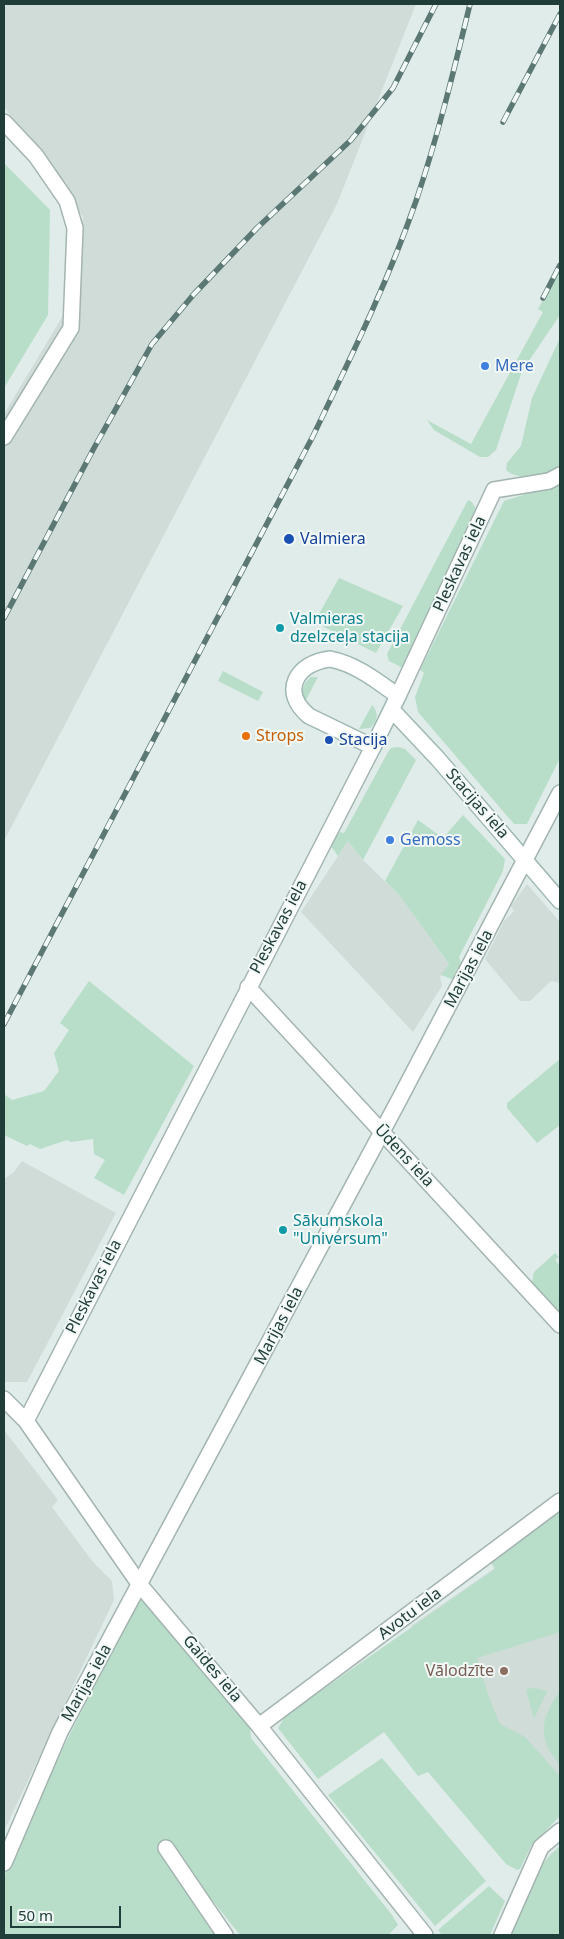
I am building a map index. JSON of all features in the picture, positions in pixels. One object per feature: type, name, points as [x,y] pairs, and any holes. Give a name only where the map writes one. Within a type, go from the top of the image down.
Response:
[{"type":"street","points":[[4,122],[36,156],[67,201],[75,228],[71,328],[4,437]]},
{"type":"street","name":"Pleskavas iela","points":[[26,1420],[392,710],[494,490],[549,481],[560,475]]},
{"type":"street","points":[[373,747],[309,716],[300,709],[294,692],[299,673],[307,665],[318,660],[330,658],[342,661],[370,676],[398,696]]},
{"type":"street","name":"Stacijas iela","points":[[392,710],[438,759],[560,901]]},
{"type":"street","name":"Marijas iela","points":[[4,1863],[60,1732],[382,1132],[560,792]]},
{"type":"street","name":"Ūdens iela","points":[[248,987],[560,1325]]},
{"type":"street","name":"Gaides iela","points":[[4,1399],[26,1420],[140,1585],[259,1726],[425,1935]]},
{"type":"street","name":"Avotu iela","points":[[259,1726],[560,1501]]},
{"type":"street","points":[[502,1935],[541,1847],[560,1832]]},
{"type":"street","points":[[166,1848],[225,1935]]},
{"type":"shaded area","points":[[7,4],[416,4],[337,204],[4,841],[4,414],[64,314],[83,217],[40,151],[38,152],[4,107],[4,9]]},
{"type":"shaded area","points":[[348,841],[363,860],[400,896],[449,964],[440,977],[442,986],[413,1032],[301,912]]},
{"type":"shaded area","points":[[527,884],[560,922],[560,983],[551,981],[530,1001],[520,1001],[485,959],[504,921],[514,911],[511,906]]},
{"type":"shaded area","points":[[22,1161],[116,1213],[27,1382],[5,1382],[4,1179],[14,1172]]},
{"type":"shaded area","points":[[4,1430],[58,1500],[52,1507],[93,1562],[112,1581],[114,1600],[4,1831]]},
{"type":"shaded area","name":"Vālodzīte","points":[[495,1568],[560,1616],[560,1804],[411,1626]]},
{"type":"green space","points":[[4,163],[50,210],[48,315],[4,388]]},
{"type":"green space","points":[[560,270],[560,315],[522,371],[496,450],[488,457],[480,457],[434,430],[427,420],[471,444],[543,312],[538,309]]},
{"type":"green space","points":[[560,338],[560,468],[540,475],[526,477],[512,474],[506,470],[507,463],[521,446],[532,398]]},
{"type":"green space","points":[[560,483],[560,758],[527,824],[514,824],[418,712],[415,697],[424,673],[420,670],[504,501]]},
{"type":"green space","points":[[468,500],[472,502],[476,509],[403,668],[389,661],[387,654]]},
{"type":"green space","points":[[339,578],[403,606],[376,653],[324,627],[318,621],[319,614]]},
{"type":"green space","points":[[223,671],[263,692],[258,701],[218,681]]},
{"type":"green space","points":[[311,677],[318,677],[306,700],[303,688]]},
{"type":"green space","points":[[372,705],[377,714],[375,722],[370,728],[359,729]]},
{"type":"green space","points":[[391,748],[405,749],[416,760],[363,860],[348,841],[338,856],[330,845],[333,837],[340,832],[344,833],[388,752]]},
{"type":"green space","points":[[463,815],[505,859],[503,871],[459,957],[463,968],[454,980],[441,975],[449,964],[400,896],[385,881],[418,820],[443,838]]},
{"type":"green space","points":[[89,981],[194,1066],[124,1195],[94,1178],[105,1160],[94,1154],[93,1139],[71,1142],[67,1140],[40,1149],[30,1144],[27,1146],[4,1135],[4,1094],[12,1100],[44,1091],[59,1071],[54,1053],[69,1030],[60,1023]]},
{"type":"green space","points":[[560,1059],[560,1125],[537,1143],[507,1108],[507,1103]]},
{"type":"green space","points":[[555,1253],[559,1257],[555,1260],[560,1266],[560,1313],[532,1282],[534,1272]]},
{"type":"green space","points":[[560,1511],[560,1632],[477,1658],[489,1698],[500,1724],[525,1737],[560,1776],[560,1816],[531,1846],[520,1869],[517,1870],[506,1864],[428,1772],[418,1776],[384,1732],[318,1779],[278,1728],[286,1715],[495,1569],[491,1563]]},
{"type":"green space","points":[[143,1599],[250,1728],[251,1738],[392,1915],[398,1925],[388,1935],[240,1935],[166,1842],[157,1849],[214,1935],[4,1935],[4,1877],[10,1861],[36,1800],[138,1602]]},
{"type":"green space","points":[[534,1688],[547,1691],[534,1719],[526,1689]]},
{"type":"green space","points":[[560,1691],[560,1765],[547,1746],[544,1728],[548,1711]]},
{"type":"green space","points":[[382,1758],[486,1881],[435,1926],[328,1795]]},
{"type":"green space","points":[[560,1846],[560,1935],[510,1935],[536,1875]]},
{"type":"green space","points":[[489,1886],[505,1901],[490,1935],[442,1935],[438,1930]]},
{"type":"railway","points":[[4,618],[94,448],[152,344],[194,294],[257,228],[351,140],[393,88],[436,4]]},
{"type":"railway","points":[[4,1024],[313,436],[368,320],[405,231],[424,177],[470,4]]},
{"type":"railway","points":[[503,122],[560,14]]},
{"type":"railway","points":[[543,298],[560,265]]},
{"type":"place","name":"Mere","points":[[485,366]]},
{"type":"place","name":"Valmiera","points":[[289,539]]},
{"type":"place","name":"Valmieras dzelzceļa stacija","points":[[280,628]]},
{"type":"place","name":"Strops","points":[[246,736]]},
{"type":"place","name":"Stacija","points":[[329,740]]},
{"type":"place","name":"Gemoss","points":[[390,840]]},
{"type":"place","name":"Sākumskola \"Universum\"","points":[[283,1230]]},
{"type":"place","name":"Vālodzīte","points":[[504,1671]]}]
